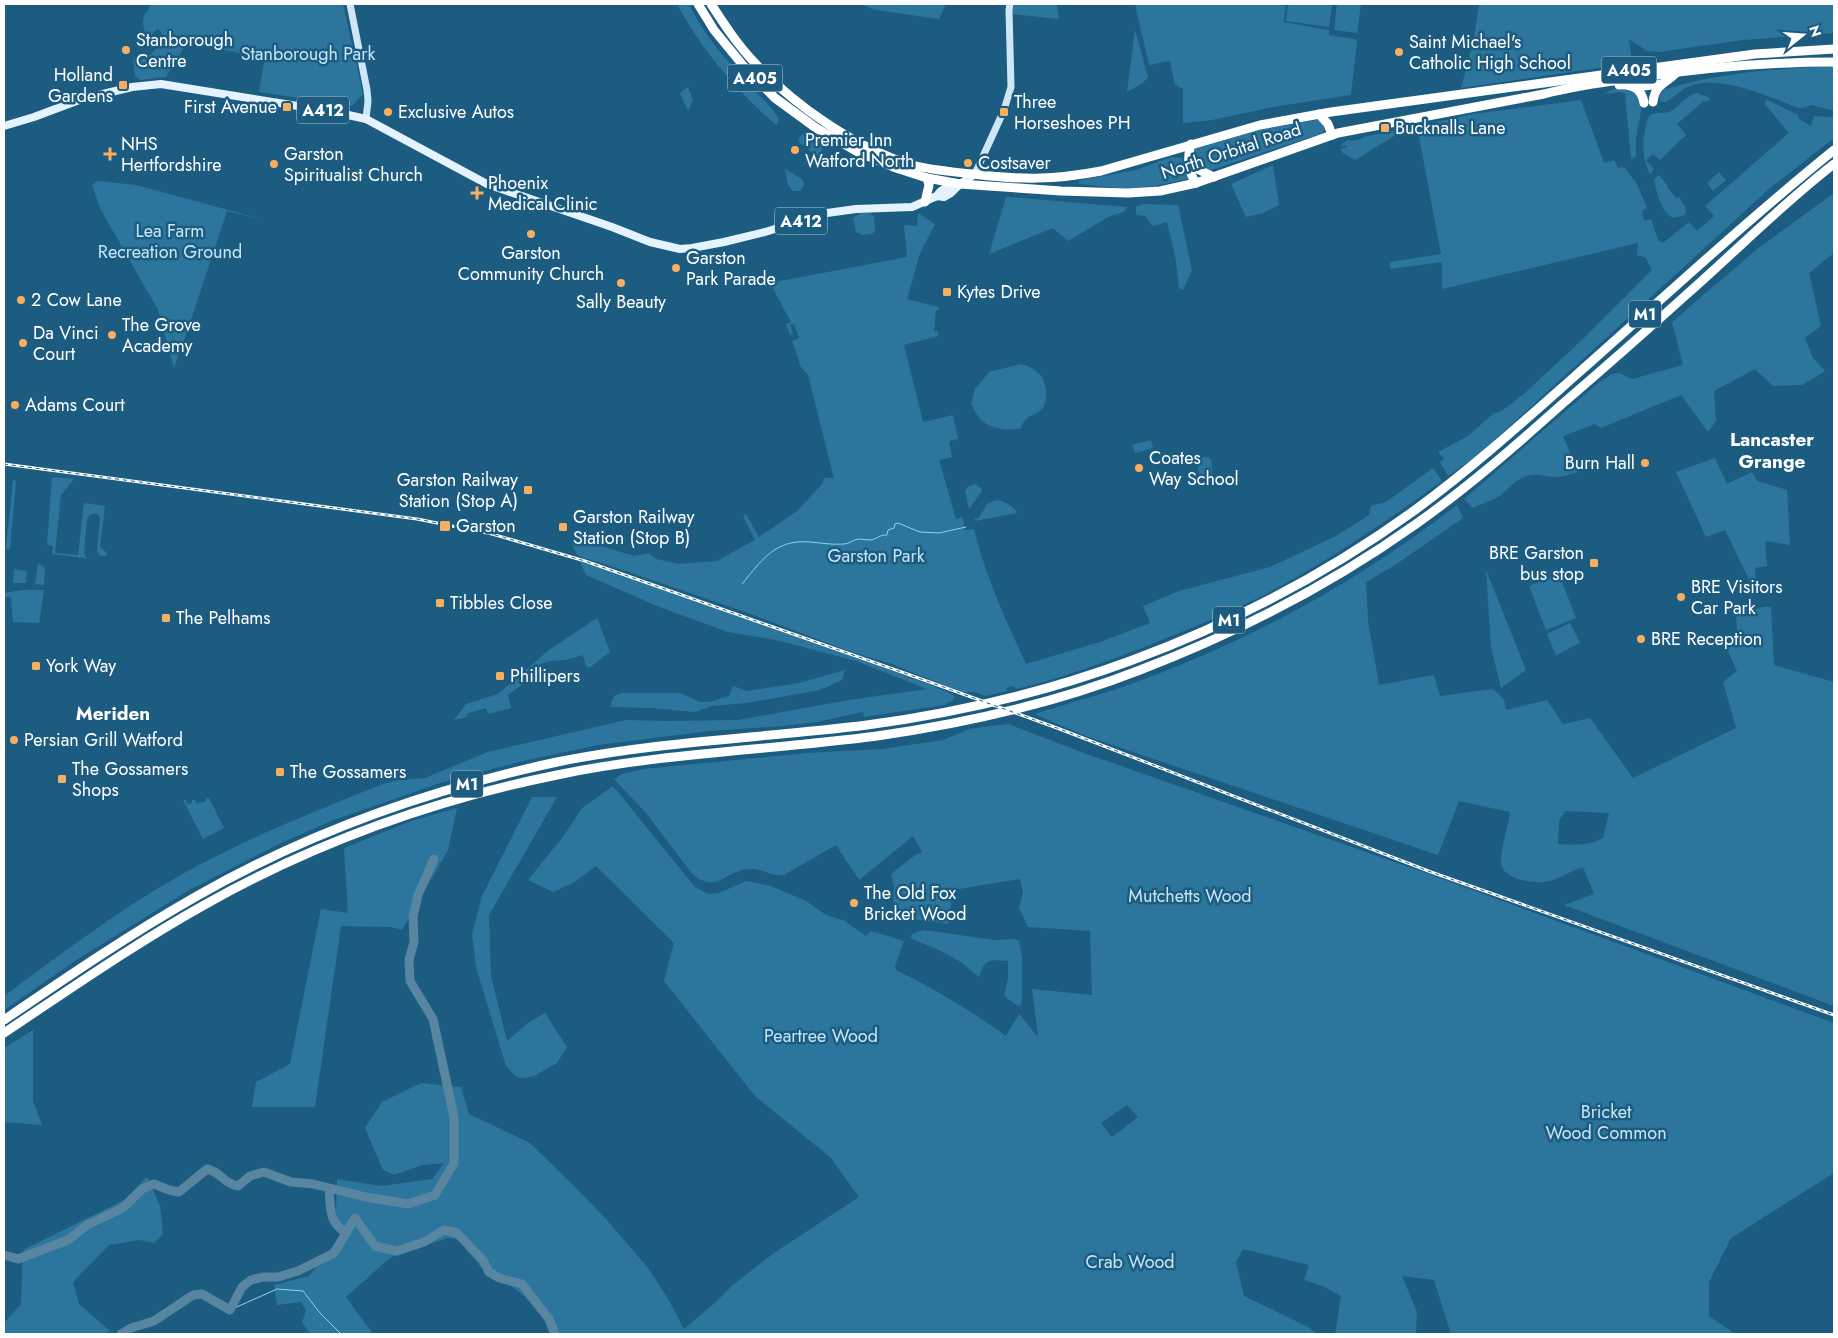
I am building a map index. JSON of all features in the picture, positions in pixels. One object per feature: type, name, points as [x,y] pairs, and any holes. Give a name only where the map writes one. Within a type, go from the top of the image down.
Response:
[{"type":"highway","name":"North Orbital Road","points":[[698,4],[714,30],[765,89],[816,128],[858,152],[926,178],[960,184],[1015,189],[1128,193],[1160,191],[1196,183],[1346,132],[1401,120],[1574,87],[1677,72],[1765,64],[1834,62]]},
{"type":"highway","name":"North Orbital Road","points":[[711,4],[726,27],[754,62],[800,103],[833,126],[866,145],[902,161],[934,170],[1034,179],[1078,175],[1116,167],[1260,125],[1319,114],[1589,75],[1755,54],[1834,49]]},
{"type":"highway","name":"A405","points":[[1544,94],[1626,84],[1635,87],[1648,102],[1661,84],[1670,80],[1677,72]]},
{"type":"highway","points":[[1635,87],[1661,84]]},
{"type":"highway","points":[[1319,114],[1328,124],[1333,137]]},
{"type":"highway","points":[[1191,144],[1188,160],[1189,169],[1196,183]]},
{"type":"highway","name":"M1","points":[[4,1020],[155,920],[201,893],[300,844],[404,803],[504,774],[591,756],[659,746],[873,724],[982,704],[1079,678],[1131,661],[1190,637],[1278,595],[1325,569],[1428,500],[1481,458],[1763,209],[1834,150]]},
{"type":"highway","points":[[1188,160],[1195,168],[1214,177]]},
{"type":"highway","name":"M1","points":[[4,1033],[118,958],[207,903],[304,855],[354,834],[408,815],[464,797],[559,774],[662,758],[876,736],[1004,712],[1083,690],[1186,652],[1236,630],[1331,579],[1377,550],[1417,523],[1488,468],[1685,297],[1834,164]]},
{"type":"highway","name":"M1","points":[[1823,172],[1834,169]]},
{"type":"highway","points":[[934,170],[940,175],[960,184]]},
{"type":"highway","points":[[974,174],[986,181],[1010,183],[1015,189]]},
{"type":"highway","points":[[925,202],[929,185],[926,178]]},
{"type":"main road","name":"A412","points":[[4,126],[52,111],[82,99],[132,87],[162,84],[335,112],[366,119],[487,184],[650,242],[680,249],[732,240],[827,213],[856,209],[906,208],[937,196],[944,197],[974,174]]},
{"type":"street","points":[[350,4],[368,96],[366,119]]},
{"type":"street","points":[[974,174],[1004,110],[1011,87],[1010,4]]},
{"type":"green space","name":"Stanborough Park","points":[[150,4],[343,4],[363,94],[352,106],[259,92],[263,58],[187,42],[166,77],[140,80],[135,76],[133,59],[136,56],[149,56],[161,39],[161,32],[157,29],[151,35],[146,35],[143,24]]},
{"type":"green space","points":[[677,4],[689,4],[716,47],[774,111],[779,119],[776,125],[747,98],[721,69],[697,38]]},
{"type":"green space","points":[[860,4],[946,4],[939,19],[876,10]]},
{"type":"green space","points":[[1014,4],[1057,4],[1059,19],[1012,14]]},
{"type":"green space","points":[[1135,4],[1286,4],[1284,22],[1329,30],[1329,35],[1357,41],[1351,95],[1273,107],[1212,120],[1183,123],[1183,89],[1175,85],[1170,61],[1149,65]]},
{"type":"green space","points":[[1288,4],[1332,4],[1329,27],[1286,21]]},
{"type":"green space","points":[[1337,4],[1361,4],[1357,33],[1334,30]]},
{"type":"green space","points":[[1479,4],[1834,4],[1834,33],[1743,40],[1659,52],[1647,51],[1629,39],[1632,63],[1461,88],[1474,39]]},
{"type":"green space","points":[[1135,30],[1148,77],[1143,83],[1127,92]]},
{"type":"green space","points":[[1834,66],[1834,111],[1811,105],[1798,108],[1746,89],[1717,83],[1692,85],[1666,102],[1661,102],[1659,98],[1663,90],[1705,79],[1770,70]]},
{"type":"green space","points":[[688,87],[693,100],[688,111],[680,93]]},
{"type":"green space","points":[[1619,88],[1636,94],[1641,104],[1636,139],[1636,157],[1631,159],[1625,93],[1604,94]]},
{"type":"green space","points":[[1697,93],[1711,98],[1706,102],[1704,101],[1677,124],[1686,135],[1660,160],[1653,154],[1646,160],[1654,169],[1650,174],[1645,160],[1644,153],[1645,130],[1649,116],[1669,112]]},
{"type":"green space","points":[[1766,99],[1798,115],[1799,119],[1811,126],[1814,116],[1833,117],[1834,113],[1834,138],[1769,189],[1477,456],[1448,476],[1440,462],[1444,459],[1438,452],[1468,436],[1493,414],[1503,410],[1526,392],[1585,337],[1652,270],[1646,258],[1637,255],[1638,243],[1442,289],[1442,262],[1390,269],[1390,262],[1441,254],[1417,126],[1473,114],[1581,100],[1604,163],[1614,160],[1619,169],[1620,167],[1625,168],[1637,184],[1647,208],[1642,211],[1644,221],[1651,219],[1658,240],[1663,243],[1689,222],[1697,231],[1714,216],[1705,206],[1789,133],[1765,104]]},
{"type":"green space","points":[[1318,120],[1325,126],[1323,133],[1211,170],[1200,167],[1192,159],[1194,148],[1239,134]]},
{"type":"green space","points":[[1407,128],[1355,160],[1344,154],[1340,149],[1347,147],[1346,145],[1339,147],[1346,141]]},
{"type":"green space","points":[[804,134],[822,146],[822,161],[798,141],[801,135]]},
{"type":"green space","points":[[1171,157],[1182,158],[1187,169],[1188,179],[1129,189],[1079,184],[1079,181],[1082,180],[1136,170]]},
{"type":"green space","points":[[1273,165],[1279,205],[1263,213],[1246,217],[1231,184]]},
{"type":"green space","points":[[785,169],[803,180],[804,185],[800,191],[793,191],[788,185]]},
{"type":"green space","points":[[1719,172],[1726,180],[1713,191],[1707,183]]},
{"type":"green space","points":[[1659,175],[1676,198],[1679,197],[1686,209],[1685,215],[1673,218],[1665,211],[1654,180]]},
{"type":"green space","name":"Lea Farm Recreation Ground","points":[[97,181],[136,185],[262,219],[227,211],[174,368],[158,310],[101,210],[92,185]]},
{"type":"green space","points":[[1834,193],[1834,253],[1809,273],[1821,326],[1805,338],[1813,358],[1825,371],[1802,385],[1773,386],[1755,369],[1714,391],[1716,421],[1708,432],[1681,395],[1601,428],[1595,424],[1563,436],[1578,472],[1558,477],[1537,474],[1525,476],[1495,499],[1473,508],[1464,499],[1597,384],[1612,374],[1619,373],[1632,379],[1683,365],[1672,322],[1757,249]]},
{"type":"green space","points":[[1006,197],[1127,207],[1124,212],[1110,216],[1068,241],[1053,228],[989,254]]},
{"type":"green space","points":[[1142,204],[1178,205],[1192,270],[1183,290],[1179,288],[1175,255],[1167,222],[1153,226],[1145,216],[1136,215],[1136,207]]},
{"type":"green space","points":[[861,213],[870,213],[874,217],[875,231],[872,234],[862,235],[856,232],[853,218]]},
{"type":"green space","name":"Garston Park","points":[[918,213],[935,224],[920,253],[907,299],[938,307],[934,331],[938,331],[938,336],[904,345],[923,422],[953,415],[958,439],[949,441],[952,457],[939,460],[956,519],[963,517],[965,530],[974,529],[990,581],[1026,664],[1100,642],[1150,623],[1143,606],[1179,591],[1270,567],[1338,535],[1369,515],[1371,506],[1386,502],[1433,468],[1442,481],[1330,557],[1260,597],[1172,636],[1095,665],[1064,676],[1016,689],[1013,686],[1006,688],[1007,691],[985,696],[975,692],[961,692],[889,663],[851,652],[751,614],[578,556],[571,543],[581,540],[634,556],[649,553],[656,559],[679,564],[717,561],[755,540],[743,516],[746,514],[759,537],[797,511],[823,483],[824,478],[834,478],[808,375],[801,367],[792,341],[799,338],[794,324],[790,325],[793,334],[790,335],[786,324],[791,322],[770,283],[907,257],[904,225],[917,226]]},
{"type":"green space","points":[[1021,364],[1033,369],[1042,378],[1046,395],[1045,404],[1041,410],[1027,418],[1021,428],[1017,429],[995,427],[982,421],[971,404],[975,389],[989,372]]},
{"type":"green space","points":[[1151,440],[1153,448],[1135,453],[1132,445]]},
{"type":"green space","points":[[1208,457],[1211,459],[1212,474],[1200,478],[1196,458]]},
{"type":"green space","points":[[1715,458],[1727,484],[1752,472],[1757,481],[1787,490],[1790,545],[1765,541],[1767,566],[1755,568],[1757,592],[1755,592],[1725,530],[1706,537],[1676,472]]},
{"type":"green space","points":[[52,477],[74,479],[61,495],[55,553],[78,555],[84,503],[105,506],[100,547],[107,553],[106,556],[100,556],[97,551],[100,519],[99,515],[95,513],[87,519],[84,552],[86,557],[91,559],[52,554],[53,546],[47,545]]},
{"type":"green space","points":[[13,480],[16,481],[10,549],[6,549]]},
{"type":"green space","points":[[975,484],[982,491],[969,509],[965,491],[969,486]]},
{"type":"green space","points":[[996,500],[1008,504],[1017,513],[975,521],[975,518],[978,519],[987,504]]},
{"type":"green space","points":[[1457,505],[1463,518],[1395,565],[1366,582],[1368,621],[1379,685],[1434,675],[1440,696],[1493,689],[1504,699],[1506,710],[1547,700],[1563,724],[1590,718],[1633,778],[1736,728],[1723,682],[1737,671],[1726,647],[1738,639],[1736,616],[1763,607],[1771,607],[1774,665],[1834,682],[1834,1006],[1564,905],[1594,894],[1583,867],[1544,882],[1521,880],[1513,877],[1503,868],[1501,862],[1510,812],[1459,801],[1438,855],[1086,736],[1034,714],[1129,685],[1226,645],[1266,626],[1345,582],[1421,532]],"holes":[[[1565,811],[1609,813],[1603,838],[1587,844],[1558,844],[1559,821]]]},
{"type":"green space","points":[[580,562],[598,566],[931,685],[955,696],[952,701],[944,705],[864,717],[863,712],[817,722],[710,731],[598,745],[523,761],[443,782],[331,821],[279,844],[189,890],[78,959],[4,1010],[4,996],[90,933],[156,889],[254,838],[383,784],[399,780],[425,778],[488,752],[626,720],[738,720],[849,700],[927,689],[856,661],[776,640],[728,632],[657,606],[586,575]]},
{"type":"green space","points":[[38,563],[45,568],[44,585],[35,584]]},
{"type":"green space","points":[[14,569],[27,571],[26,583],[13,583]]},
{"type":"green space","points":[[1486,570],[1526,670],[1501,688],[1491,647]]},
{"type":"green space","points":[[1559,574],[1576,618],[1546,630],[1529,586]]},
{"type":"green space","points":[[22,590],[44,590],[39,623],[13,622],[11,597],[4,597],[4,593]]},
{"type":"green space","points":[[597,618],[610,652],[589,668],[586,666],[583,655],[540,664],[541,670],[508,695],[511,708],[488,714],[486,708],[466,714],[467,717],[454,720],[466,704],[498,694],[549,650]]},
{"type":"green space","points":[[1570,623],[1580,643],[1556,655],[1547,634]]},
{"type":"green space","points":[[845,670],[842,680],[820,690],[746,703],[712,706],[695,712],[610,707],[614,696],[622,693],[680,693],[700,702],[709,702],[729,696],[733,686],[747,691],[799,683]]},
{"type":"green space","points":[[1008,724],[1084,753],[1434,876],[1834,1023],[1834,1173],[1731,1238],[1709,1282],[1709,1316],[1735,1334],[1451,1334],[1434,1280],[1402,1276],[1417,1312],[1416,1334],[1335,1334],[1341,1296],[1323,1286],[1304,1280],[1309,1265],[1243,1249],[1236,1262],[1244,1296],[1308,1327],[1317,1334],[550,1334],[544,1318],[523,1295],[507,1283],[491,1279],[457,1239],[447,1238],[391,1257],[346,1297],[373,1334],[310,1334],[302,1322],[306,1311],[301,1302],[277,1305],[274,1285],[309,1276],[340,1237],[336,1212],[337,1179],[381,1186],[432,1179],[444,1163],[423,1165],[394,1175],[383,1170],[365,1128],[382,1102],[421,1083],[461,1087],[469,1114],[530,1143],[606,1219],[648,1268],[667,1297],[684,1329],[734,1284],[774,1253],[859,1197],[830,1157],[755,1096],[664,981],[674,943],[596,866],[573,883],[553,892],[528,880],[562,838],[582,808],[613,786],[695,887],[708,894],[719,893],[746,881],[771,886],[806,901],[826,915],[845,921],[866,936],[871,931],[904,941],[895,966],[896,970],[952,1001],[1006,1036],[1019,1014],[1038,1037],[1032,989],[1092,995],[1090,931],[1028,927],[1019,908],[1023,892],[1020,879],[953,890],[948,924],[893,916],[894,886],[891,874],[922,852],[913,836],[859,880],[836,845],[784,875],[775,875],[750,869],[741,870],[716,882],[710,882],[693,875],[646,813],[614,779],[622,774],[643,769],[807,753],[882,749],[943,740],[969,729]],"holes":[[[1127,1105],[1138,1117],[1112,1137],[1101,1123]]]},
{"type":"green space","points":[[532,797],[557,797],[489,915],[491,976],[507,1041],[528,1023],[545,1013],[567,1047],[557,1063],[534,1076],[523,1078],[517,1077],[506,1066],[476,967],[472,934],[482,896]]},
{"type":"green space","points":[[206,798],[209,798],[224,828],[203,839],[183,800],[186,800],[187,804],[192,803],[192,800],[195,800],[196,803],[206,802]]},
{"type":"green space","points":[[457,808],[448,850],[402,930],[391,927],[341,926],[315,1107],[252,1107],[256,1082],[290,1064],[321,909],[348,913],[344,848],[414,820]]},
{"type":"green space","points":[[923,930],[995,940],[1015,939],[1019,941],[1022,957],[1021,1005],[1018,1006],[1004,996],[1008,979],[1008,961],[992,960],[988,962],[983,967],[979,977],[961,962],[910,938],[912,934]]},
{"type":"green space","points":[[33,1030],[33,1101],[42,1125],[4,1122],[4,1048]]},
{"type":"green space","points":[[147,1177],[160,1206],[163,1234],[154,1243],[139,1240],[109,1245],[73,1282],[79,1304],[110,1331],[104,1334],[4,1334],[4,1323],[21,1304],[23,1250],[124,1200]]},
{"type":"waterway","points":[[742,584],[763,559],[787,544],[798,542],[840,544],[858,539],[868,540],[887,535],[888,530],[894,528],[895,524],[898,523],[920,532],[939,533],[966,527]]},
{"type":"waterway","points":[[4,1255],[18,1259],[68,1240],[87,1225],[123,1208],[142,1189],[154,1184],[179,1192],[207,1169],[229,1183],[238,1186],[250,1176],[264,1172],[291,1182],[313,1184],[366,1197],[408,1204],[435,1195],[454,1163],[454,1117],[433,1019],[410,981],[409,960],[414,942],[413,917],[418,895],[434,859]]},
{"type":"waterway","points":[[329,1189],[333,1220],[336,1225],[347,1233]]},
{"type":"waterway","points":[[121,1334],[131,1328],[154,1321],[193,1295],[202,1294],[230,1310],[242,1287],[251,1280],[263,1277],[278,1277],[298,1271],[334,1253],[355,1218],[375,1246],[397,1251],[424,1242],[444,1230],[457,1233],[483,1260],[489,1272],[499,1278],[522,1284],[549,1319],[555,1334]]},
{"type":"waterway","points":[[230,1310],[277,1289],[303,1291],[320,1313],[341,1334]]},
{"type":"railway","points":[[4,464],[417,519],[492,534],[585,561],[1057,728],[1431,872],[1834,1015]]},
{"type":"place","name":"Stanborough Centre","points":[[126,50]]},
{"type":"place","name":"Saint Michael's Catholic High School","points":[[1399,52]]},
{"type":"place","name":"Holland Gardens","points":[[123,85]]},
{"type":"place","name":"First Avenue","points":[[287,107]]},
{"type":"place","name":"Exclusive Autos","points":[[388,112]]},
{"type":"place","name":"Three Horseshoes PH","points":[[1004,112]]},
{"type":"place","name":"Bucknalls Lane","points":[[1385,128]]},
{"type":"place","name":"Premier Inn Watford North","points":[[795,150]]},
{"type":"place","name":"NHS Hertfordshire","points":[[110,154]]},
{"type":"place","name":"Costsaver","points":[[968,163]]},
{"type":"place","name":"Garston Spiritualist Church","points":[[274,164]]},
{"type":"place","name":"Phoenix Medical Clinic","points":[[477,193]]},
{"type":"place","name":"Garston Community Church","points":[[531,234]]},
{"type":"place","name":"Garston Park Parade","points":[[676,268]]},
{"type":"place","name":"Sally Beauty","points":[[621,283]]},
{"type":"place","name":"Kytes Drive","points":[[947,292]]},
{"type":"place","name":"2 Cow Lane","points":[[21,300]]},
{"type":"place","name":"The Grove Academy","points":[[112,335]]},
{"type":"place","name":"Da Vinci Court","points":[[23,343]]},
{"type":"place","name":"Adams Court","points":[[15,405]]},
{"type":"place","name":"Burn Hall","points":[[1645,463]]},
{"type":"place","name":"Coates Way School","points":[[1139,468]]},
{"type":"place","name":"Garston Railway Station (Stop A)","points":[[528,490]]},
{"type":"place","name":"Garston","points":[[445,526]]},
{"type":"place","name":"Garston Railway Station (Stop B)","points":[[563,527]]},
{"type":"place","name":"BRE Garston bus stop","points":[[1594,563]]},
{"type":"place","name":"BRE Visitors Car Park","points":[[1681,597]]},
{"type":"place","name":"Tibbles Close","points":[[440,603]]},
{"type":"place","name":"The Pelhams","points":[[166,618]]},
{"type":"place","name":"BRE Reception","points":[[1641,639]]},
{"type":"place","name":"York Way","points":[[36,666]]},
{"type":"place","name":"Phillipers","points":[[500,676]]},
{"type":"place","name":"Persian Grill Watford","points":[[14,740]]},
{"type":"place","name":"The Gossamers","points":[[280,772]]},
{"type":"place","name":"The Gossamers Shops","points":[[62,779]]},
{"type":"place","name":"The Old Fox Bricket Wood","points":[[854,903]]},
{"type":"district","name":"Lancaster Grange","points":[[1772,450]]},
{"type":"district","name":"Meriden","points":[[113,713]]},
{"type":"park label","name":"Mutchetts Wood","points":[[1190,896]]},
{"type":"park label","name":"Peartree Wood","points":[[821,1036]]},
{"type":"park label","name":"Bricket Wood Common","points":[[1606,1122]]},
{"type":"park label","name":"Crab Wood","points":[[1130,1262]]}]
